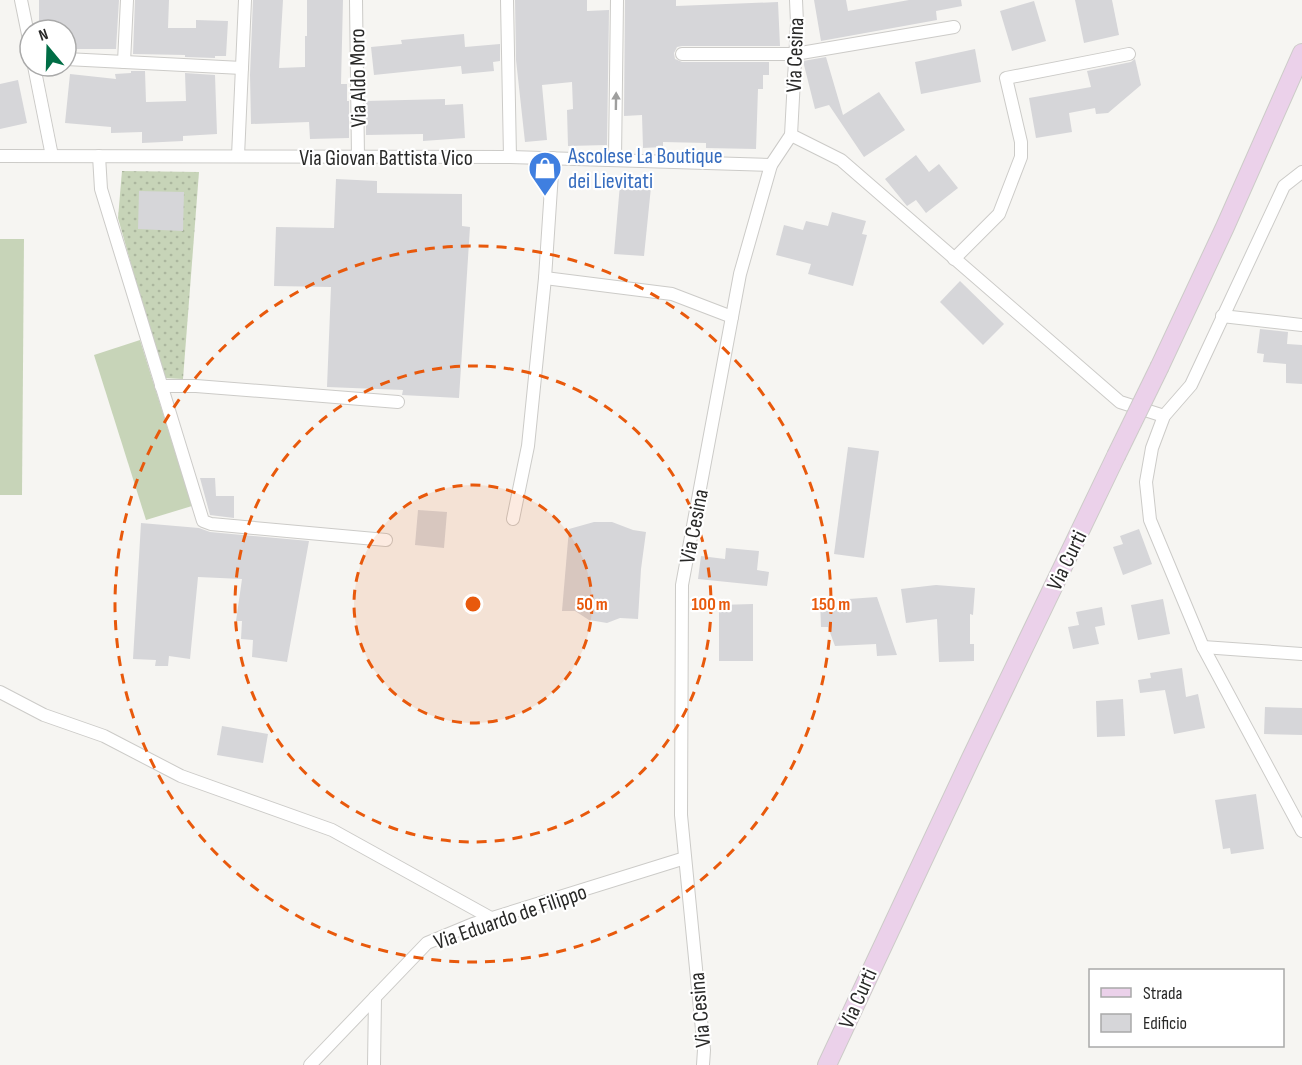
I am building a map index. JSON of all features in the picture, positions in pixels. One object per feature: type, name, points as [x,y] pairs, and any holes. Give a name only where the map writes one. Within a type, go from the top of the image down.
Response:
[{"type":"main road","name":"Via Curti","points":[[827,1065],[935,833],[1160,366],[1302,53]]},
{"type":"street","points":[[21,0],[25,18]]},
{"type":"street","points":[[124,62],[127,0]]},
{"type":"street","points":[[238,156],[245,0]]},
{"type":"street","name":"Via Aldo Moro","points":[[356,0],[358,157]]},
{"type":"street","points":[[507,0],[510,157]]},
{"type":"street","points":[[615,159],[617,0]]},
{"type":"street","name":"Via Cesina","points":[[703,1065],[704,1050],[681,815],[681,585],[740,274],[771,165],[791,135],[797,23],[796,0]]},
{"type":"street","points":[[682,54],[795,54],[954,27]]},
{"type":"street","points":[[954,259],[999,214],[1020,157],[1021,142],[1006,78],[1129,54]]},
{"type":"street","points":[[78,60],[242,68]]},
{"type":"street","points":[[36,78],[52,156]]},
{"type":"street","points":[[791,135],[841,160],[1120,402],[1164,416]]},
{"type":"street","name":"Via Giovan Battista Vico","points":[[0,156],[510,157],[771,165]]},
{"type":"street","points":[[99,156],[101,189],[203,521],[211,524],[386,540]]},
{"type":"street","points":[[513,519],[528,446],[545,278],[553,158]]},
{"type":"street","points":[[1302,172],[1284,186],[1191,385],[1164,416],[1152,448],[1146,482],[1150,520],[1203,647],[1302,831]]},
{"type":"street","points":[[545,278],[672,294],[732,316]]},
{"type":"street","points":[[1222,316],[1302,325]]},
{"type":"street","points":[[161,386],[196,386],[398,402]]},
{"type":"street","points":[[1203,647],[1302,654]]},
{"type":"street","points":[[0,692],[44,715],[104,736],[181,776],[332,830],[491,918]]},
{"type":"street","name":"Via Eduardo de Filippo","points":[[310,1065],[427,943],[491,918],[685,858]]},
{"type":"street","points":[[374,1065],[375,997]]},
{"type":"green space","points":[[122,171],[199,172],[183,379],[163,378],[118,218]]},
{"type":"green space","points":[[0,239],[24,239],[22,495],[0,495]]},
{"type":"green space","points":[[140,340],[192,506],[146,520],[94,355]]},
{"type":"building","points":[[39,0],[119,0],[116,49],[78,49],[78,18],[39,18]]},
{"type":"building","points":[[135,0],[169,0],[168,28],[196,28],[196,20],[228,21],[226,56],[215,56],[215,58],[133,54]]},
{"type":"building","points":[[253,0],[283,0],[279,68],[305,67],[307,0],[343,0],[341,84],[347,84],[349,138],[310,139],[309,122],[251,124]]},
{"type":"building","points":[[515,0],[587,0],[587,11],[609,10],[607,145],[568,146],[567,110],[573,109],[572,82],[542,85],[547,140],[525,142],[516,60]]},
{"type":"building","points":[[625,0],[676,0],[676,6],[778,2],[780,46],[682,46],[677,47],[674,53],[675,59],[682,62],[769,62],[769,75],[763,75],[763,89],[758,89],[756,149],[706,148],[706,143],[663,142],[663,147],[643,148],[642,115],[624,116]]},
{"type":"building","points":[[814,0],[846,0],[848,11],[909,0],[961,0],[962,6],[936,11],[937,20],[821,41]]},
{"type":"building","points":[[1075,0],[1112,0],[1119,35],[1084,43]]},
{"type":"building","points":[[1034,1],[1046,41],[1012,51],[1000,11]]},
{"type":"building","points":[[464,34],[465,47],[500,44],[500,61],[493,62],[494,71],[462,74],[461,66],[374,75],[371,47],[402,44],[401,40]]},
{"type":"building","points":[[975,49],[981,82],[921,94],[915,62]]},
{"type":"building","points":[[826,57],[843,115],[879,92],[905,130],[864,157],[829,105],[815,109],[803,61]]},
{"type":"building","points":[[1135,59],[1141,85],[1108,113],[1096,114],[1095,108],[1069,113],[1072,132],[1036,138],[1029,98],[1091,87],[1087,71],[1131,62]]},
{"type":"building","points":[[131,71],[145,71],[146,102],[186,101],[185,73],[215,75],[217,134],[183,136],[183,141],[142,143],[142,132],[111,133],[111,127],[65,123],[70,78],[78,78],[78,75],[116,79],[115,74],[131,73]]},
{"type":"building","points":[[18,80],[27,123],[0,129],[0,84]]},
{"type":"building","points":[[445,99],[445,105],[463,104],[465,138],[423,141],[423,134],[366,135],[366,101]]},
{"type":"building","points":[[916,155],[929,172],[939,164],[958,188],[926,213],[916,200],[907,206],[885,179]]},
{"type":"building","points":[[336,179],[377,181],[377,193],[462,194],[462,226],[470,227],[459,398],[402,395],[403,390],[327,387],[331,287],[274,286],[276,227],[334,228]]},
{"type":"building","points":[[620,184],[651,187],[644,256],[614,254]]},
{"type":"building","points":[[139,191],[184,192],[183,231],[138,229]]},
{"type":"building","points":[[832,212],[866,221],[862,234],[867,235],[853,286],[808,274],[811,264],[776,255],[784,225],[803,230],[806,221],[828,226]]},
{"type":"building","points":[[960,281],[1004,324],[983,345],[940,302]]},
{"type":"building","points":[[1260,329],[1288,332],[1287,344],[1302,345],[1302,384],[1286,383],[1286,364],[1263,362],[1264,354],[1257,353]]},
{"type":"building","points":[[848,447],[879,451],[864,558],[834,554]]},
{"type":"building","points":[[200,478],[215,478],[216,496],[234,496],[234,518],[210,515]]},
{"type":"building","points":[[418,510],[447,512],[444,548],[415,545]]},
{"type":"building","points":[[594,522],[612,522],[646,532],[638,619],[620,618],[607,623],[589,620],[575,611],[562,611],[569,529]]},
{"type":"building","points":[[141,523],[309,541],[287,662],[252,657],[253,640],[241,639],[242,621],[236,621],[242,579],[198,577],[190,659],[169,656],[168,666],[155,666],[156,660],[133,659]]},
{"type":"building","points":[[1139,529],[1152,564],[1123,575],[1113,547],[1123,544],[1120,536]]},
{"type":"building","points":[[726,548],[759,551],[757,570],[769,572],[767,586],[698,579],[701,556],[725,559]]},
{"type":"building","points":[[936,585],[975,588],[973,615],[970,614],[970,644],[974,644],[974,661],[939,662],[937,619],[906,623],[901,589]]},
{"type":"building","points":[[877,597],[897,655],[877,656],[876,644],[835,646],[828,627],[821,627],[820,601]]},
{"type":"building","points":[[1163,599],[1170,634],[1138,640],[1131,605]]},
{"type":"building","points":[[753,604],[753,661],[719,661],[719,605]]},
{"type":"building","points":[[1102,607],[1105,625],[1095,627],[1099,644],[1073,649],[1068,627],[1079,625],[1076,612]]},
{"type":"building","points":[[1182,668],[1186,697],[1198,694],[1205,728],[1174,734],[1165,690],[1140,693],[1138,680],[1151,678],[1150,673]]},
{"type":"building","points":[[1123,699],[1125,736],[1097,737],[1096,701]]},
{"type":"building","points":[[1265,707],[1302,708],[1302,735],[1264,734]]},
{"type":"building","points":[[222,726],[268,734],[263,763],[217,755]]},
{"type":"building","points":[[1256,794],[1264,849],[1231,854],[1230,848],[1223,849],[1215,800]]},
{"type":"place","name":"Ascolese La Boutique dei Lievitati","points":[[545,197]]}]
